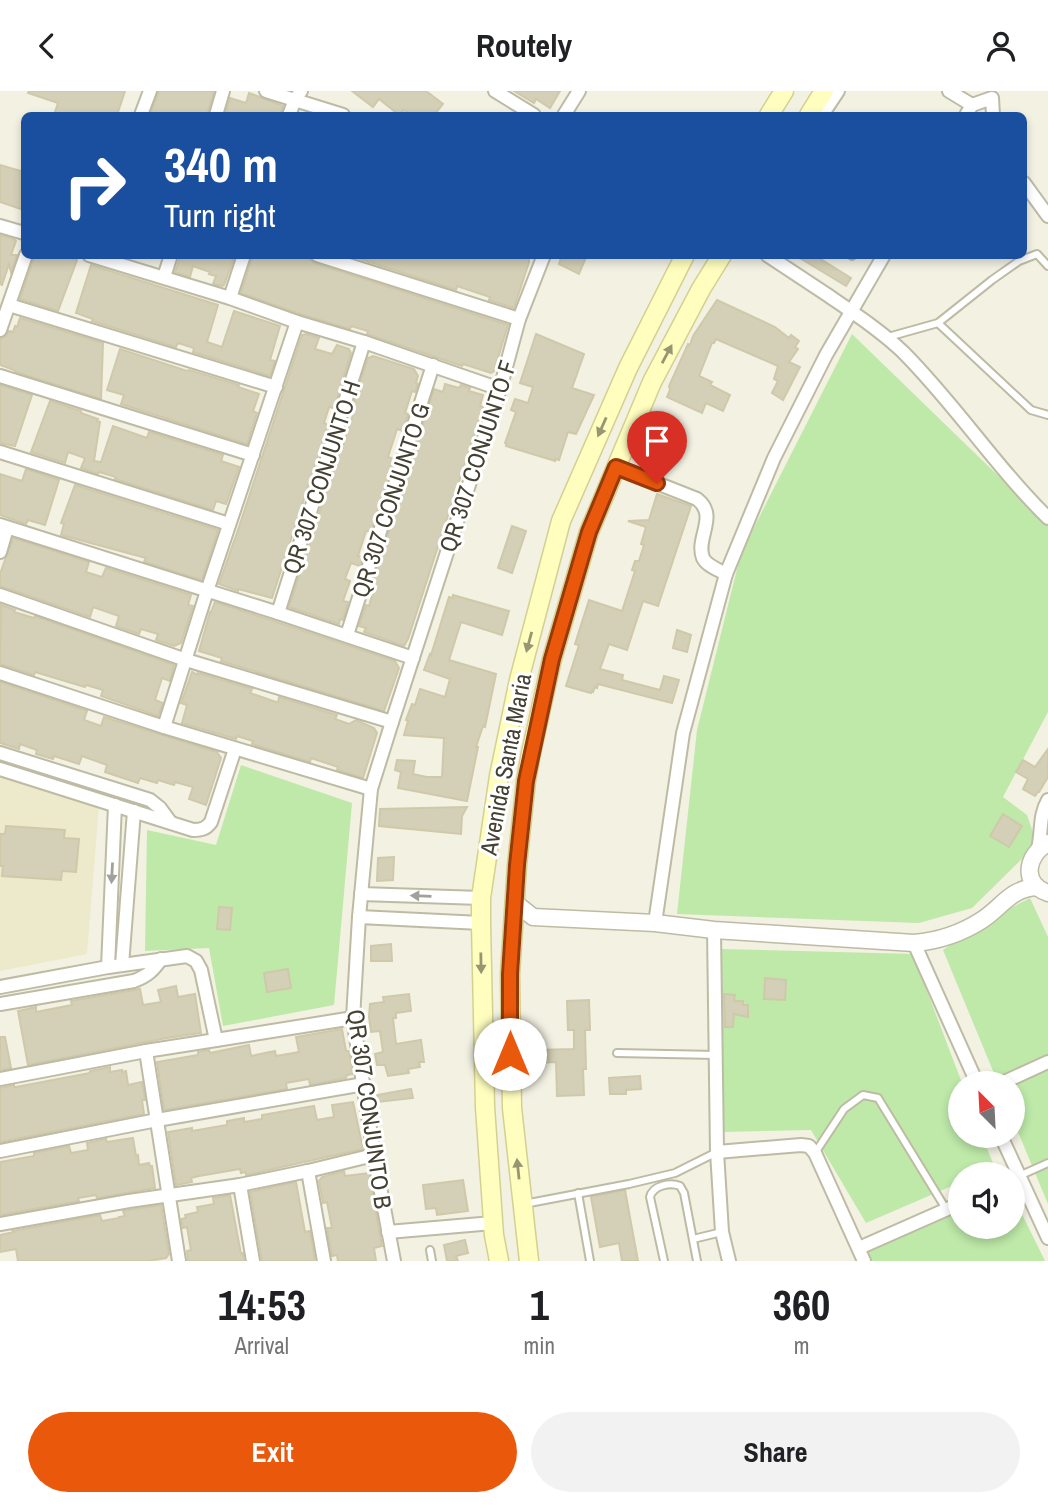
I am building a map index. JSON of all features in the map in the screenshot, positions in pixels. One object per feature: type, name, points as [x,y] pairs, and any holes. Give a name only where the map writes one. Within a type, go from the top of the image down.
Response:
[{"type":"main road","points":[[771,112],[784,91]]},
{"type":"main road","points":[[811,112],[824,91]]},
{"type":"main road","name":"Avenida Santa Maria","points":[[499,1261],[493,1223],[483,1077],[481,898],[499,776],[519,680],[561,521],[628,368],[683,259]]},
{"type":"main road","name":"Avenida Santa Maria","points":[[529,1261],[510,1081],[510,974],[514,902],[531,753],[552,659],[589,532],[652,382],[720,259]]},
{"type":"main road","points":[[628,368],[652,382]]},
{"type":"main road","points":[[519,680],[516,746],[531,753]]},
{"type":"main road","points":[[499,776],[517,777],[526,781]]},
{"type":"main road","points":[[483,1077],[510,1081]]},
{"type":"main road","points":[[485,1107],[512,1108]]},
{"type":"street","points":[[142,112],[149,91]]},
{"type":"street","points":[[217,112],[223,91]]},
{"type":"street","points":[[266,91],[298,96],[336,112]]},
{"type":"street","points":[[495,91],[529,112]]},
{"type":"street","points":[[566,112],[579,91]]},
{"type":"street","points":[[824,112],[838,91]]},
{"type":"street","points":[[949,91],[969,110],[992,98],[993,112]]},
{"type":"street","points":[[290,112],[298,96]]},
{"type":"street","points":[[1027,187],[1048,216]]},
{"type":"street","points":[[0,226],[21,232]]},
{"type":"street","points":[[0,330],[25,259]]},
{"type":"street","points":[[102,259],[230,298],[500,389]]},
{"type":"street","points":[[164,277],[170,259]]},
{"type":"street","points":[[230,298],[243,259]]},
{"type":"street","points":[[329,259],[519,319]]},
{"type":"street","name":"QR 307 CONJUNTO F","points":[[392,722],[500,389],[519,319],[542,259]]},
{"type":"street","points":[[774,259],[887,337],[1048,518]]},
{"type":"street","points":[[655,923],[683,733],[726,575],[774,458],[826,355],[882,259]]},
{"type":"street","points":[[9,305],[276,387]]},
{"type":"street","points":[[164,727],[297,322]]},
{"type":"street","name":"QR 307 CONJUNTO H","points":[[278,613],[364,342]]},
{"type":"street","name":"QR 307 CONJUNTO G","points":[[347,635],[433,365]]},
{"type":"street","points":[[0,376],[253,454]]},
{"type":"street","points":[[0,452],[229,524]]},
{"type":"street","points":[[616,467],[702,503],[707,517],[703,558],[708,565],[726,575]]},
{"type":"street","points":[[0,552],[4,526],[413,658]]},
{"type":"street","points":[[0,595],[186,660],[392,722]]},
{"type":"street","points":[[0,673],[234,749],[371,789]]},
{"type":"street","name":"QR 307 CONJUNTO B","points":[[392,722],[371,789],[353,1018],[394,1261]]},
{"type":"street","points":[[0,769],[193,830],[207,828],[211,822],[234,749]]},
{"type":"street","points":[[0,753],[150,800],[171,823]]},
{"type":"street","points":[[108,967],[115,804]]},
{"type":"street","points":[[994,910],[1043,846],[1041,837],[1046,810]]},
{"type":"street","points":[[122,965],[134,811]]},
{"type":"street","points":[[1029,867],[1031,878],[1044,893]]},
{"type":"street","points":[[514,902],[534,917],[655,923],[714,930],[914,943],[944,938],[982,920],[1015,893],[1026,888],[1044,893]]},
{"type":"street","points":[[361,894],[481,898]]},
{"type":"street","points":[[359,917],[481,923]]},
{"type":"street","points":[[512,934],[534,917]]},
{"type":"street","points":[[714,930],[717,1152],[722,1232],[729,1261]]},
{"type":"street","points":[[914,943],[973,1071]]},
{"type":"street","points":[[0,986],[187,956],[196,961],[201,970],[216,1040]]},
{"type":"street","points":[[0,1005],[134,981],[153,971],[161,959]]},
{"type":"street","points":[[0,1079],[146,1051],[353,1018]]},
{"type":"street","points":[[146,1051],[179,1261]]},
{"type":"street","points":[[1026,1072],[1048,1062]]},
{"type":"street","points":[[0,1151],[364,1084]]},
{"type":"street","points":[[717,1152],[809,1146],[815,1153],[864,1261]]},
{"type":"street","points":[[0,1224],[169,1194],[240,1185],[374,1155]]},
{"type":"street","points":[[308,1171],[324,1261]]},
{"type":"street","points":[[240,1185],[253,1261]]},
{"type":"street","points":[[1025,1195],[1047,1235]]},
{"type":"street","points":[[859,1248],[946,1209]]},
{"type":"street","points":[[388,1231],[493,1223]]},
{"type":"lane","points":[[1037,254],[1048,266]]},
{"type":"lane","points":[[1027,258],[1048,254]]},
{"type":"lane","points":[[887,337],[938,323],[1001,273],[1024,259]]},
{"type":"lane","points":[[938,323],[1031,410],[1048,415]]},
{"type":"lane","points":[[617,1052],[716,1055]]},
{"type":"lane","points":[[815,1153],[844,1109],[863,1095],[878,1098],[946,1209]]},
{"type":"lane","points":[[522,1204],[675,1173],[717,1152]]},
{"type":"lane","points":[[1025,1174],[1048,1163]]},
{"type":"lane","points":[[664,1261],[650,1197],[656,1188],[675,1184],[684,1193],[697,1261]]},
{"type":"lane","points":[[578,1193],[590,1261]]},
{"type":"lane","points":[[693,1239],[722,1232]]},
{"type":"lane","points":[[430,1250],[432,1261]]},
{"type":"shaded area","points":[[0,775],[99,805],[87,954],[0,971]]},
{"type":"green space","points":[[852,334],[1022,499],[1048,518],[1048,712],[1003,797],[1027,815],[1037,844],[972,908],[919,923],[677,914],[697,730],[741,553]]},
{"type":"green space","points":[[241,765],[352,803],[334,1005],[223,1026],[209,948],[145,951],[147,830],[216,845]]},
{"type":"green space","points":[[1030,898],[1048,937],[1048,1204],[1025,1148],[1026,1071],[993,1071],[943,950],[986,921]]},
{"type":"green space","points":[[721,949],[913,954],[957,1071],[948,1071],[948,1148],[987,1148],[993,1162],[948,1162],[948,1188],[866,1223],[811,1130],[723,1132]]},
{"type":"green space","points":[[948,1217],[948,1239],[1025,1239],[1025,1220],[1045,1261],[872,1261],[868,1251]]},
{"type":"building","points":[[125,91],[118,112],[55,112],[58,103],[28,93]]},
{"type":"building","points":[[159,91],[214,92],[208,112],[151,112]]},
{"type":"building","points":[[352,91],[426,91],[443,104],[436,112],[395,112],[379,99],[373,107]]},
{"type":"building","points":[[514,91],[560,91],[550,108],[536,99],[534,103]]},
{"type":"building","points":[[249,93],[283,106],[281,112],[226,112],[230,98],[246,103]]},
{"type":"building","points":[[0,165],[21,171],[21,209],[0,202]]},
{"type":"building","points":[[0,235],[16,241],[11,255],[17,255],[11,272],[9,264],[2,285],[0,284]]},
{"type":"building","points":[[34,259],[77,260],[58,311],[20,299]]},
{"type":"building","points":[[180,259],[234,259],[222,286],[213,284],[216,276],[193,266],[190,277],[175,272]]},
{"type":"building","points":[[252,259],[310,259],[314,263],[508,325],[494,371],[491,373],[367,334],[368,331],[351,326],[350,329],[241,293]]},
{"type":"building","points":[[360,259],[529,259],[514,308],[457,286],[456,290]]},
{"type":"building","points":[[561,259],[585,259],[579,274],[559,264]]},
{"type":"building","points":[[802,259],[820,259],[851,278],[846,286]]},
{"type":"building","points":[[91,265],[218,305],[207,342],[222,347],[234,311],[280,326],[270,360],[275,361],[270,376],[193,352],[194,348],[178,343],[176,347],[92,321],[93,319],[76,313]]},
{"type":"building","points":[[717,300],[799,341],[795,347],[798,349],[789,362],[800,367],[783,400],[772,393],[778,381],[774,379],[778,366],[716,339],[699,376],[730,395],[723,411],[706,403],[702,413],[667,397],[669,386],[688,344],[690,345]]},
{"type":"building","points":[[20,318],[103,343],[101,399],[0,365],[0,339],[9,331],[13,332]]},
{"type":"building","points":[[536,334],[584,354],[572,388],[594,395],[576,434],[568,432],[559,460],[555,461],[506,446],[505,443],[516,412],[511,410],[515,399],[528,403],[533,387],[520,383]]},
{"type":"building","points":[[302,335],[319,338],[315,349],[332,354],[337,345],[349,349],[351,353],[334,408],[329,407],[324,423],[328,425],[272,598],[219,584]]},
{"type":"building","points":[[120,349],[239,385],[238,387],[259,394],[253,411],[257,413],[247,444],[121,404],[124,395],[107,390]]},
{"type":"building","points":[[373,356],[414,369],[418,384],[415,392],[412,391],[403,431],[397,429],[388,457],[394,459],[371,532],[366,531],[358,556],[363,557],[360,566],[351,563],[345,579],[350,581],[343,601],[348,602],[343,620],[340,619],[339,624],[289,607],[353,415],[350,414],[368,358]]},
{"type":"building","points":[[445,384],[459,388],[461,385],[470,388],[469,391],[483,395],[480,406],[483,407],[404,646],[364,632],[366,628],[359,626],[366,605],[369,606],[374,589],[371,588],[434,389],[443,392]]},
{"type":"building","points":[[0,385],[32,395],[15,446],[0,443]]},
{"type":"building","points":[[50,401],[98,419],[100,422],[94,461],[101,462],[113,426],[147,438],[149,432],[223,455],[221,461],[239,467],[226,504],[216,501],[213,510],[115,479],[116,477],[99,472],[98,474],[81,468],[85,458],[68,452],[65,463],[31,452]]},
{"type":"building","points":[[26,469],[59,480],[45,525],[28,520],[26,524],[0,515],[0,474],[22,481]]},
{"type":"building","points":[[75,485],[218,530],[202,580],[144,562],[146,558],[61,535],[64,524],[61,523]]},
{"type":"building","points":[[657,494],[691,506],[658,606],[643,601],[627,650],[609,644],[600,669],[623,675],[622,680],[660,690],[664,676],[679,680],[672,703],[598,684],[591,693],[566,686],[579,645],[575,644],[589,600],[622,611],[635,571],[632,570],[635,561],[639,561],[644,545],[641,544],[646,527],[628,521],[649,520]]},
{"type":"building","points":[[512,526],[526,531],[512,573],[498,568]]},
{"type":"building","points":[[13,538],[89,562],[86,572],[102,577],[106,568],[191,595],[188,605],[193,606],[181,643],[174,646],[156,640],[158,634],[141,629],[139,634],[116,626],[119,616],[93,607],[90,617],[0,586],[0,574]]},
{"type":"building","points":[[453,595],[509,611],[502,635],[461,622],[449,660],[496,674],[485,727],[483,726],[476,747],[467,801],[398,788],[401,772],[395,770],[397,760],[415,761],[413,774],[442,777],[444,738],[404,735],[408,721],[406,720],[420,689],[445,697],[450,679],[424,670],[449,597],[453,598]]},
{"type":"building","points":[[215,602],[395,661],[399,668],[384,711],[221,661],[222,658],[199,651]]},
{"type":"building","points":[[1,605],[15,610],[14,612],[34,618],[35,616],[174,665],[170,681],[162,678],[155,700],[163,703],[158,716],[101,696],[103,690],[35,672],[34,675],[0,664]]},
{"type":"building","points":[[677,630],[691,635],[687,652],[673,648]]},
{"type":"building","points":[[192,672],[252,689],[250,693],[276,702],[279,697],[337,715],[335,719],[349,724],[356,720],[374,728],[377,733],[363,778],[311,758],[310,762],[252,744],[253,741],[237,736],[236,739],[182,723],[187,705],[181,703]]},
{"type":"building","points":[[0,682],[87,711],[84,720],[101,726],[104,717],[217,752],[221,758],[206,805],[189,799],[193,787],[140,778],[138,783],[105,772],[107,765],[82,756],[79,764],[54,756],[53,759],[36,754],[37,750],[20,744],[19,749],[0,743]]},
{"type":"building","points":[[1048,749],[1048,777],[1035,796],[1023,789],[1028,779],[1016,772],[1023,760],[1035,767]]},
{"type":"building","points":[[467,807],[462,816],[461,834],[379,826],[380,809]]},
{"type":"building","points":[[1003,814],[1022,826],[1009,847],[990,836]]},
{"type":"building","points":[[6,826],[65,830],[64,838],[79,839],[76,872],[62,871],[61,880],[2,876],[0,834],[5,834]]},
{"type":"building","points":[[394,857],[393,880],[377,881],[378,858]]},
{"type":"building","points":[[219,907],[232,908],[230,930],[217,929]]},
{"type":"building","points":[[391,944],[392,961],[371,961],[371,946]]},
{"type":"building","points":[[288,969],[291,988],[267,992],[264,973]]},
{"type":"building","points":[[765,978],[786,980],[785,1000],[764,999]]},
{"type":"building","points":[[176,986],[178,997],[195,994],[201,1033],[28,1065],[18,1011],[36,1007],[36,1012],[72,1005],[71,1001],[140,989],[143,1005],[161,1002],[158,990]]},
{"type":"building","points":[[409,994],[411,1011],[396,1013],[396,1018],[393,1018],[396,1044],[421,1040],[424,1062],[419,1062],[420,1067],[408,1069],[409,1073],[388,1076],[385,1065],[377,1065],[375,1054],[383,1052],[380,1031],[371,1032],[370,1004],[384,1002],[383,997]]},
{"type":"building","points":[[724,994],[735,995],[734,1001],[743,1001],[743,1005],[748,1005],[748,1017],[734,1014],[733,1027],[725,1027]]},
{"type":"building","points":[[589,1000],[590,1030],[585,1030],[584,1095],[557,1096],[556,1062],[535,1063],[535,1050],[574,1049],[574,1030],[568,1030],[567,1001]]},
{"type":"building","points":[[342,1029],[353,1074],[347,1075],[346,1078],[310,1085],[309,1079],[286,1083],[287,1089],[164,1110],[157,1062],[198,1055],[198,1052],[209,1050],[210,1053],[249,1045],[251,1056],[275,1051],[276,1056],[299,1052],[296,1037]]},
{"type":"building","points":[[0,1037],[5,1037],[11,1068],[0,1070]]},
{"type":"building","points":[[110,1067],[110,1072],[126,1071],[128,1085],[142,1082],[144,1114],[0,1142],[0,1088],[90,1073]]},
{"type":"building","points":[[640,1076],[641,1089],[626,1090],[626,1094],[610,1094],[609,1078]]},
{"type":"building","points":[[411,1089],[413,1098],[378,1102],[377,1095]]},
{"type":"building","points":[[353,1102],[363,1149],[246,1175],[246,1172],[241,1173],[240,1169],[199,1176],[191,1178],[192,1182],[176,1185],[168,1132],[227,1125],[227,1121],[244,1118],[244,1122],[262,1119],[262,1115],[314,1106],[317,1120],[334,1117],[332,1105]]},
{"type":"building","points":[[133,1138],[139,1165],[149,1163],[152,1166],[155,1188],[97,1198],[96,1195],[78,1198],[79,1201],[0,1215],[0,1162],[69,1146],[71,1153],[88,1150],[87,1143]]},
{"type":"building","points":[[344,1171],[345,1176],[369,1173],[382,1246],[374,1248],[376,1261],[338,1261],[337,1255],[332,1256],[327,1228],[332,1228],[327,1202],[323,1203],[319,1181],[322,1177]]},
{"type":"building","points":[[463,1180],[468,1211],[437,1215],[436,1208],[426,1209],[423,1185]]},
{"type":"building","points":[[296,1182],[305,1232],[310,1231],[315,1261],[262,1261],[250,1192]]},
{"type":"building","points":[[625,1190],[638,1261],[622,1261],[619,1243],[600,1247],[591,1197]]},
{"type":"building","points":[[230,1195],[244,1261],[188,1261],[187,1251],[191,1250],[187,1227],[183,1228],[181,1219],[186,1218],[185,1215],[198,1212],[197,1207],[214,1204],[213,1198]]},
{"type":"building","points":[[161,1205],[169,1254],[166,1258],[148,1261],[18,1261],[16,1249],[0,1252],[0,1235],[13,1231],[100,1215],[102,1221],[125,1216],[123,1211]]},
{"type":"building","points":[[465,1240],[468,1253],[456,1256],[458,1261],[447,1261],[444,1245]]},
{"type":"route","points":[[510,1054],[510,974],[517,865],[526,781],[552,659],[589,532],[616,467],[657,483]]}]
